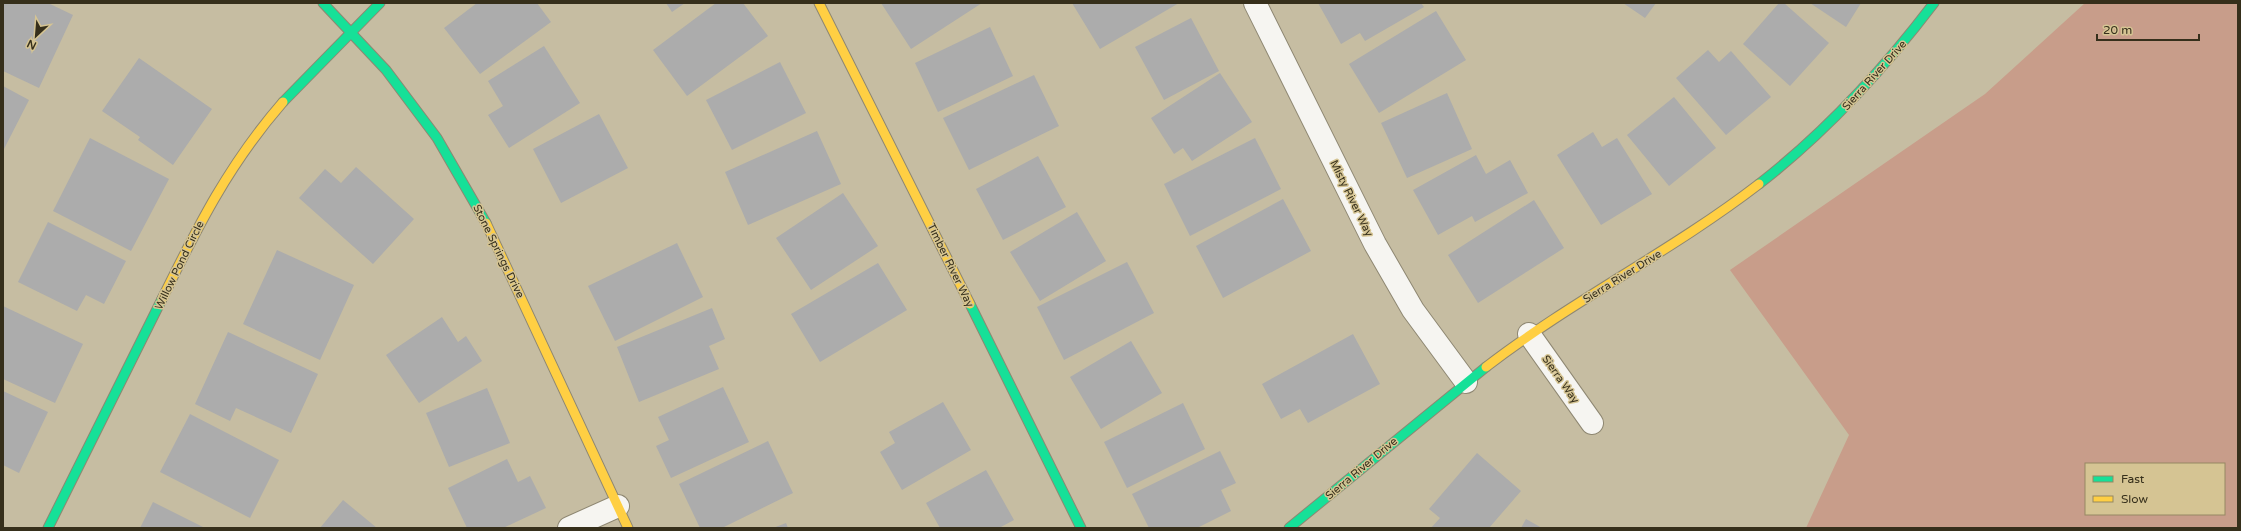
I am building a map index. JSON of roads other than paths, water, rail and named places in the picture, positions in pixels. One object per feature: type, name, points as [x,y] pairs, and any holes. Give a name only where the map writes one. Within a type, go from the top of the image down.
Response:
[{"type":"street","name":"Stone Springs Drive","points":[[323,3],[352,31],[386,70],[437,138],[481,212],[628,528]]},
{"type":"street","name":"Willow Pond Circle","points":[[48,528],[205,212],[232,168],[282,103],[380,3]]},
{"type":"street","name":"Timber River Way","points":[[819,3],[830,21],[1081,528]]},
{"type":"street","name":"Misty River Way","points":[[1255,3],[1375,244],[1413,310],[1466,382]]},
{"type":"street","name":"Sierra River Drive","points":[[1289,528],[1466,382],[1529,334],[1703,225],[1782,166],[1842,112],[1907,39],[1934,3]]},
{"type":"street","name":"Sierra Way","points":[[1529,334],[1592,424]]},
{"type":"street","points":[[569,528],[618,506]]}]
